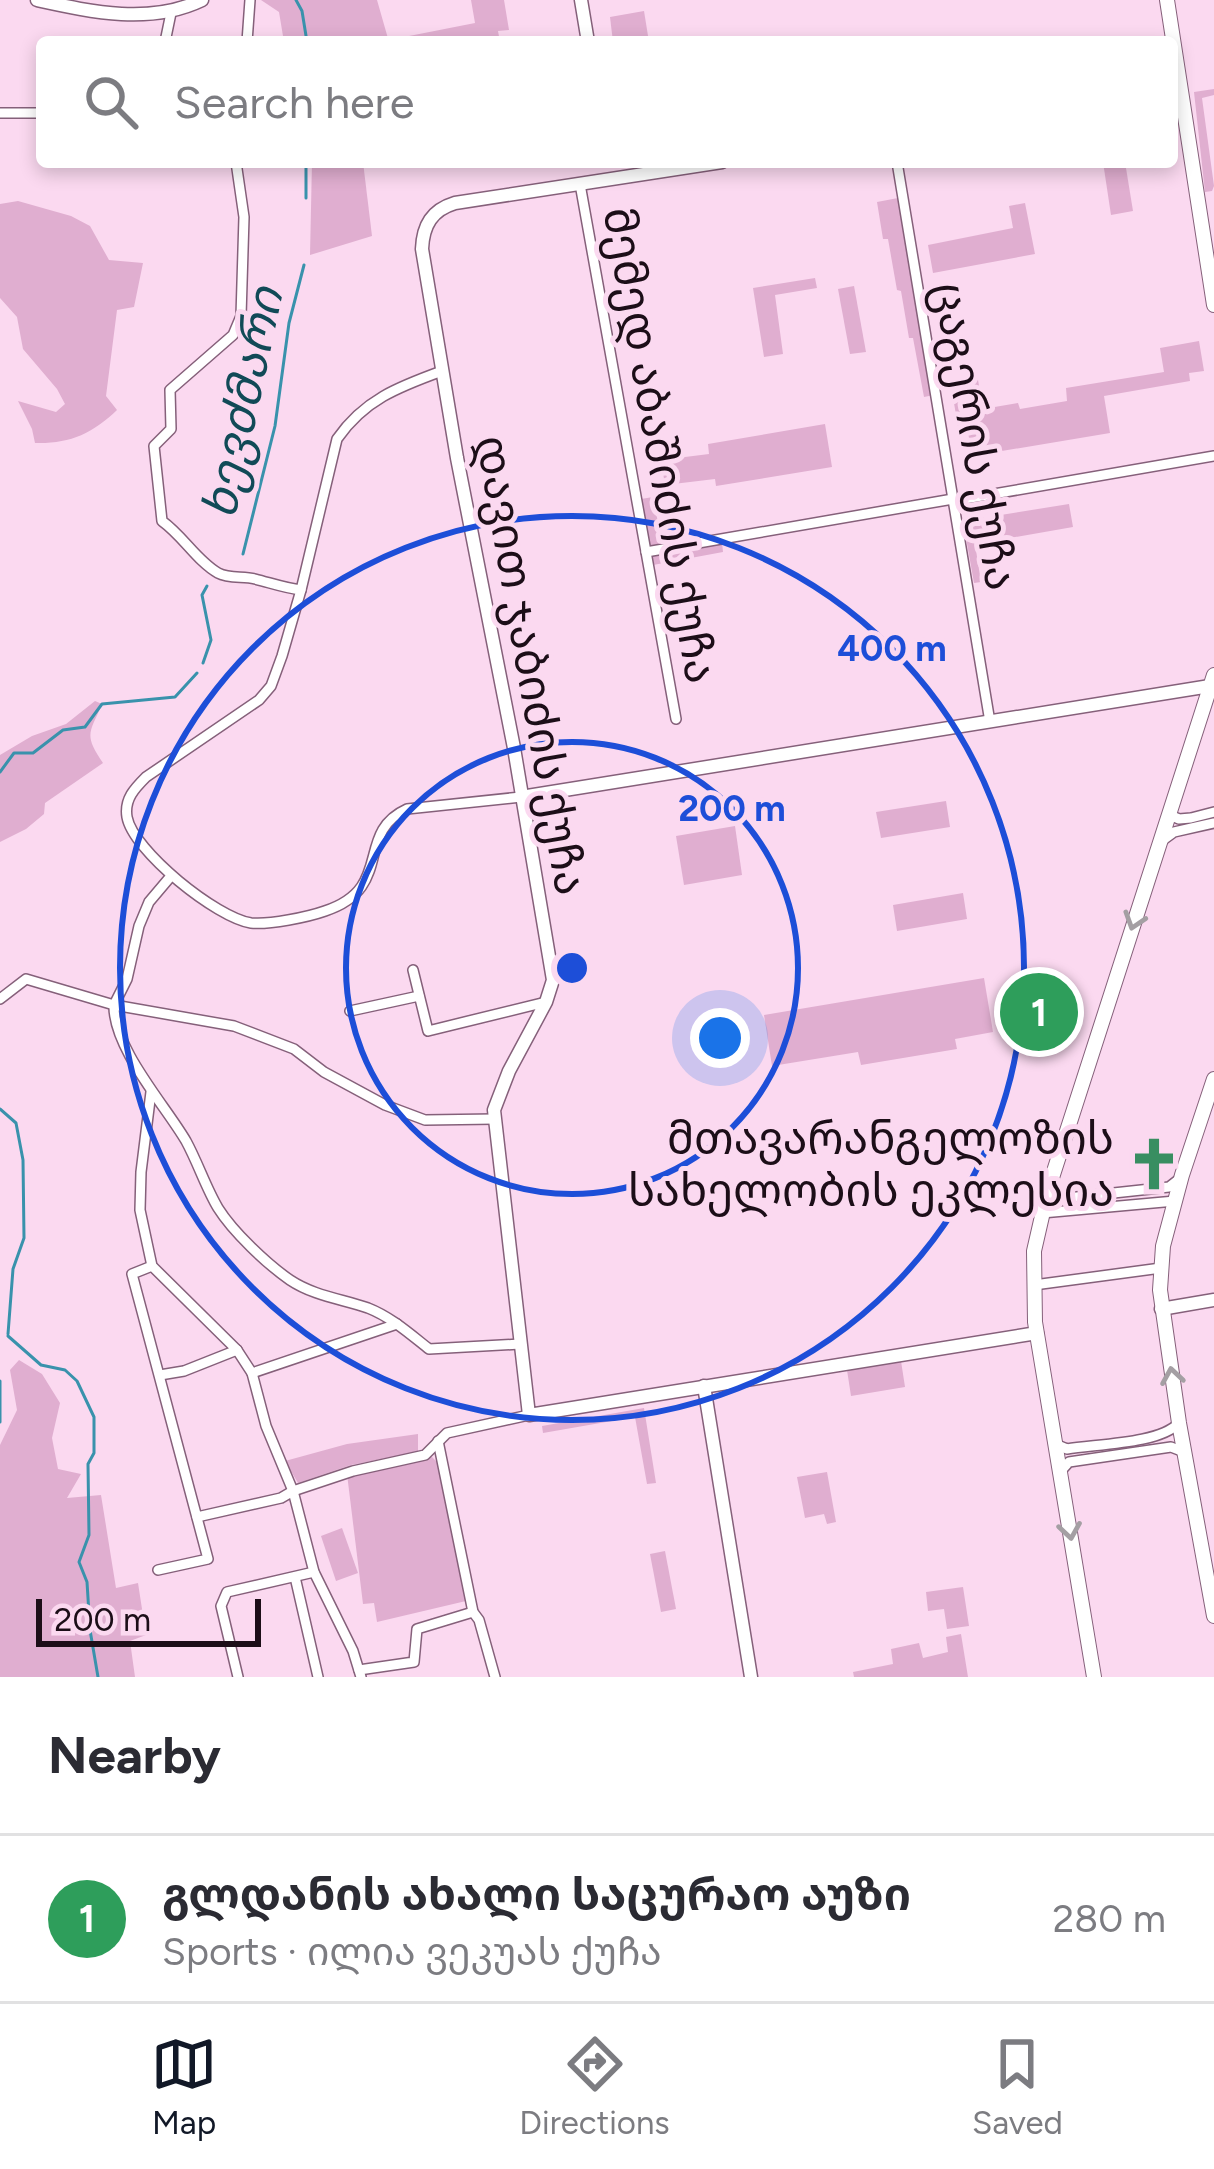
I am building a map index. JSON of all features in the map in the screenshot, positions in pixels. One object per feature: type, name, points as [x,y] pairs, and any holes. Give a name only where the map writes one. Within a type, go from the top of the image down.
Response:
[{"type":"main road","points":[[1167,0],[1171,36]]},
{"type":"main road","points":[[1178,99],[1208,222],[1214,305]]},
{"type":"main road","points":[[1094,1677],[1036,1333],[1034,1252],[1048,1190],[1212,681]]},
{"type":"main road","points":[[1214,1079],[1174,1201],[1161,1268],[1161,1309],[1214,1616]]},
{"type":"street","points":[[38,0],[136,16],[171,13],[202,0]]},
{"type":"street","points":[[248,36],[250,0]]},
{"type":"street","points":[[581,0],[587,36]]},
{"type":"street","points":[[166,36],[171,13]]},
{"type":"street","points":[[0,113],[36,113]]},
{"type":"street","points":[[237,168],[244,217],[241,316],[233,335],[170,390],[171,429],[154,446],[162,521],[222,576],[302,590]]},
{"type":"street","points":[[610,168],[611,179]]},
{"type":"street","points":[[580,184],[683,168]]},
{"type":"street","name":"ცაგერის ქუჩა","points":[[898,168],[991,722]]},
{"type":"street","name":"დავით ჯაბიძის ქუჩა","points":[[529,1414],[494,1110],[553,980],[422,249],[424,228],[440,208],[580,184]]},
{"type":"street","name":"მემედ აბაშიძის ქუჩა","points":[[580,184],[676,719]]},
{"type":"street","points":[[442,371],[370,403],[351,418],[337,439],[302,590],[271,686],[260,700],[167,761],[133,790],[127,803],[128,821],[171,877],[244,921],[257,924],[322,913],[343,904],[364,886],[384,824],[406,808],[521,797],[991,722],[1212,681]]},
{"type":"street","points":[[646,552],[1214,456]]},
{"type":"street","points":[[1170,810],[1179,819],[1214,812]]},
{"type":"street","points":[[1159,843],[1174,832],[1214,823]]},
{"type":"street","points":[[171,877],[149,902],[113,1019],[151,1092],[188,1144],[217,1207],[291,1281],[377,1312],[430,1349],[520,1344]]},
{"type":"street","points":[[413,970],[428,1031],[546,1002]]},
{"type":"street","points":[[0,999],[26,979],[114,1005],[234,1026],[274,1040],[385,1106],[425,1120],[495,1119]]},
{"type":"street","points":[[350,1011],[419,996]]},
{"type":"street","points":[[151,1092],[140,1210],[152,1266],[253,1372],[314,1572],[360,1674],[414,1662],[417,1629],[473,1612]]},
{"type":"street","points":[[1048,1190],[1058,1198],[1169,1187],[1182,1175]]},
{"type":"street","points":[[1041,1213],[1174,1201]]},
{"type":"street","points":[[152,1266],[132,1274],[208,1558],[158,1570]]},
{"type":"street","points":[[1034,1285],[1161,1268]]},
{"type":"street","points":[[1161,1309],[1214,1300]]},
{"type":"street","points":[[253,1372],[397,1324]]},
{"type":"street","points":[[197,1517],[425,1455],[447,1433],[529,1414],[1036,1333]]},
{"type":"street","points":[[160,1375],[184,1371],[237,1350]]},
{"type":"street","points":[[704,1386],[751,1677]]},
{"type":"street","points":[[1055,1444],[1066,1449],[1134,1439],[1170,1433],[1179,1424]]},
{"type":"street","points":[[438,1441],[473,1612],[495,1677]]},
{"type":"street","points":[[1060,1472],[1069,1462],[1171,1447],[1184,1452]]},
{"type":"street","points":[[238,1677],[221,1606],[226,1592],[314,1572]]},
{"type":"street","points":[[295,1577],[318,1677]]},
{"type":"shaded area","points":[[261,0],[377,0],[387,36],[283,36],[279,12]]},
{"type":"shaded area","points":[[471,0],[504,0],[509,30],[498,31],[499,36],[409,36],[475,23]]},
{"type":"shaded area","points":[[644,11],[648,36],[612,36],[610,17]]},
{"type":"shaded area","points":[[1214,89],[1214,95],[1202,98],[1214,186],[1205,192],[1194,92]]},
{"type":"shaded area","points":[[312,168],[364,168],[372,236],[310,255]]},
{"type":"shaded area","points":[[1104,168],[1126,168],[1133,211],[1111,215]]},
{"type":"shaded area","points":[[898,198],[934,395],[924,397],[877,202]]},
{"type":"shaded area","points":[[18,201],[90,226],[109,260],[143,263],[134,307],[117,310],[106,396],[117,410],[89,431],[59,442],[35,443],[18,401],[56,412],[65,404],[23,349],[17,317],[0,298],[0,204]]},
{"type":"shaded area","points":[[1025,203],[1035,254],[933,273],[928,245],[1013,228],[1009,206]]},
{"type":"shaded area","points":[[815,278],[817,288],[775,295],[783,354],[764,357],[753,288]]},
{"type":"shaded area","points":[[854,286],[866,352],[850,354],[838,289]]},
{"type":"shaded area","points":[[1199,341],[1204,371],[1189,373],[1190,381],[1104,396],[1110,433],[972,456],[967,426],[958,427],[950,379],[977,374],[983,409],[1018,403],[1020,409],[1067,401],[1066,388],[1164,372],[1160,348]]},
{"type":"shaded area","points":[[825,424],[832,467],[716,486],[715,479],[665,485],[661,460],[709,454],[708,444]]},
{"type":"shaded area","points":[[653,497],[664,553],[722,542],[723,552],[653,565],[641,499]]},
{"type":"shaded area","points":[[1069,504],[1073,527],[975,544],[981,582],[974,583],[963,521]]},
{"type":"shaded area","points":[[95,701],[102,704],[91,739],[103,763],[45,803],[44,814],[26,829],[0,842],[0,755],[66,724]]},
{"type":"shaded area","points":[[946,801],[950,827],[881,838],[876,812]]},
{"type":"shaded area","points":[[735,826],[742,875],[684,885],[676,836]]},
{"type":"shaded area","points":[[963,893],[967,919],[897,931],[893,905]]},
{"type":"shaded area","points":[[984,978],[993,1032],[955,1039],[957,1049],[861,1065],[858,1052],[772,1066],[764,1015]]},
{"type":"shaded area","points":[[19,1360],[42,1374],[60,1403],[52,1438],[58,1469],[81,1474],[67,1498],[101,1495],[116,1588],[138,1583],[146,1635],[130,1641],[135,1677],[0,1677],[0,1445],[17,1410],[10,1370]]},
{"type":"shaded area","points":[[901,1361],[905,1387],[851,1396],[847,1370]]},
{"type":"shaded area","points":[[644,1408],[656,1483],[647,1484],[635,1417],[543,1433],[542,1426]]},
{"type":"shaded area","points":[[418,1434],[418,1452],[351,1465],[298,1483],[285,1461],[347,1444]]},
{"type":"shaded area","points":[[432,1457],[438,1463],[466,1601],[377,1622],[374,1603],[363,1604],[347,1474]]},
{"type":"shaded area","points":[[827,1472],[836,1522],[827,1524],[824,1514],[805,1518],[797,1477]]},
{"type":"shaded area","points":[[342,1528],[358,1573],[336,1581],[321,1536]]},
{"type":"shaded area","points":[[665,1551],[676,1609],[661,1612],[650,1554]]},
{"type":"shaded area","points":[[963,1587],[969,1626],[947,1629],[944,1609],[928,1611],[926,1592]]},
{"type":"shaded area","points":[[961,1634],[968,1677],[854,1677],[853,1672],[893,1664],[891,1649],[919,1643],[923,1658],[948,1652],[946,1637]]},
{"type":"waterway","name":"ხევძმარი","points":[[296,0],[306,36]]},
{"type":"waterway","name":"ხევძმარი","points":[[306,168],[306,198]]},
{"type":"waterway","name":"ხევძმარი","points":[[243,554],[275,426],[289,323],[304,265]]},
{"type":"waterway","name":"ხევძმარი","points":[[203,663],[211,640],[202,595],[207,586]]},
{"type":"waterway","name":"ხევძმარი","points":[[0,772],[14,753],[33,753],[63,730],[85,727],[102,704],[175,697],[197,673]]},
{"type":"waterway","name":"ხევძმარი","points":[[0,1109],[16,1123],[23,1160],[24,1238],[13,1269],[8,1334]]},
{"type":"waterway","name":"ხევძმარი","points":[[8,1336],[41,1365],[65,1370],[77,1381],[94,1417],[94,1453],[88,1464],[89,1535],[79,1562],[87,1582],[98,1677]]},
{"type":"waterway","points":[[0,1381],[0,1422]]},
{"type":"place","name":"გლდანის ახალი საცურაო აუზი","points":[[1039,1012]]},
{"type":"place","name":"მთავარანგელოზის სახელობის ეკლესია","points":[[1154,1164]]}]
